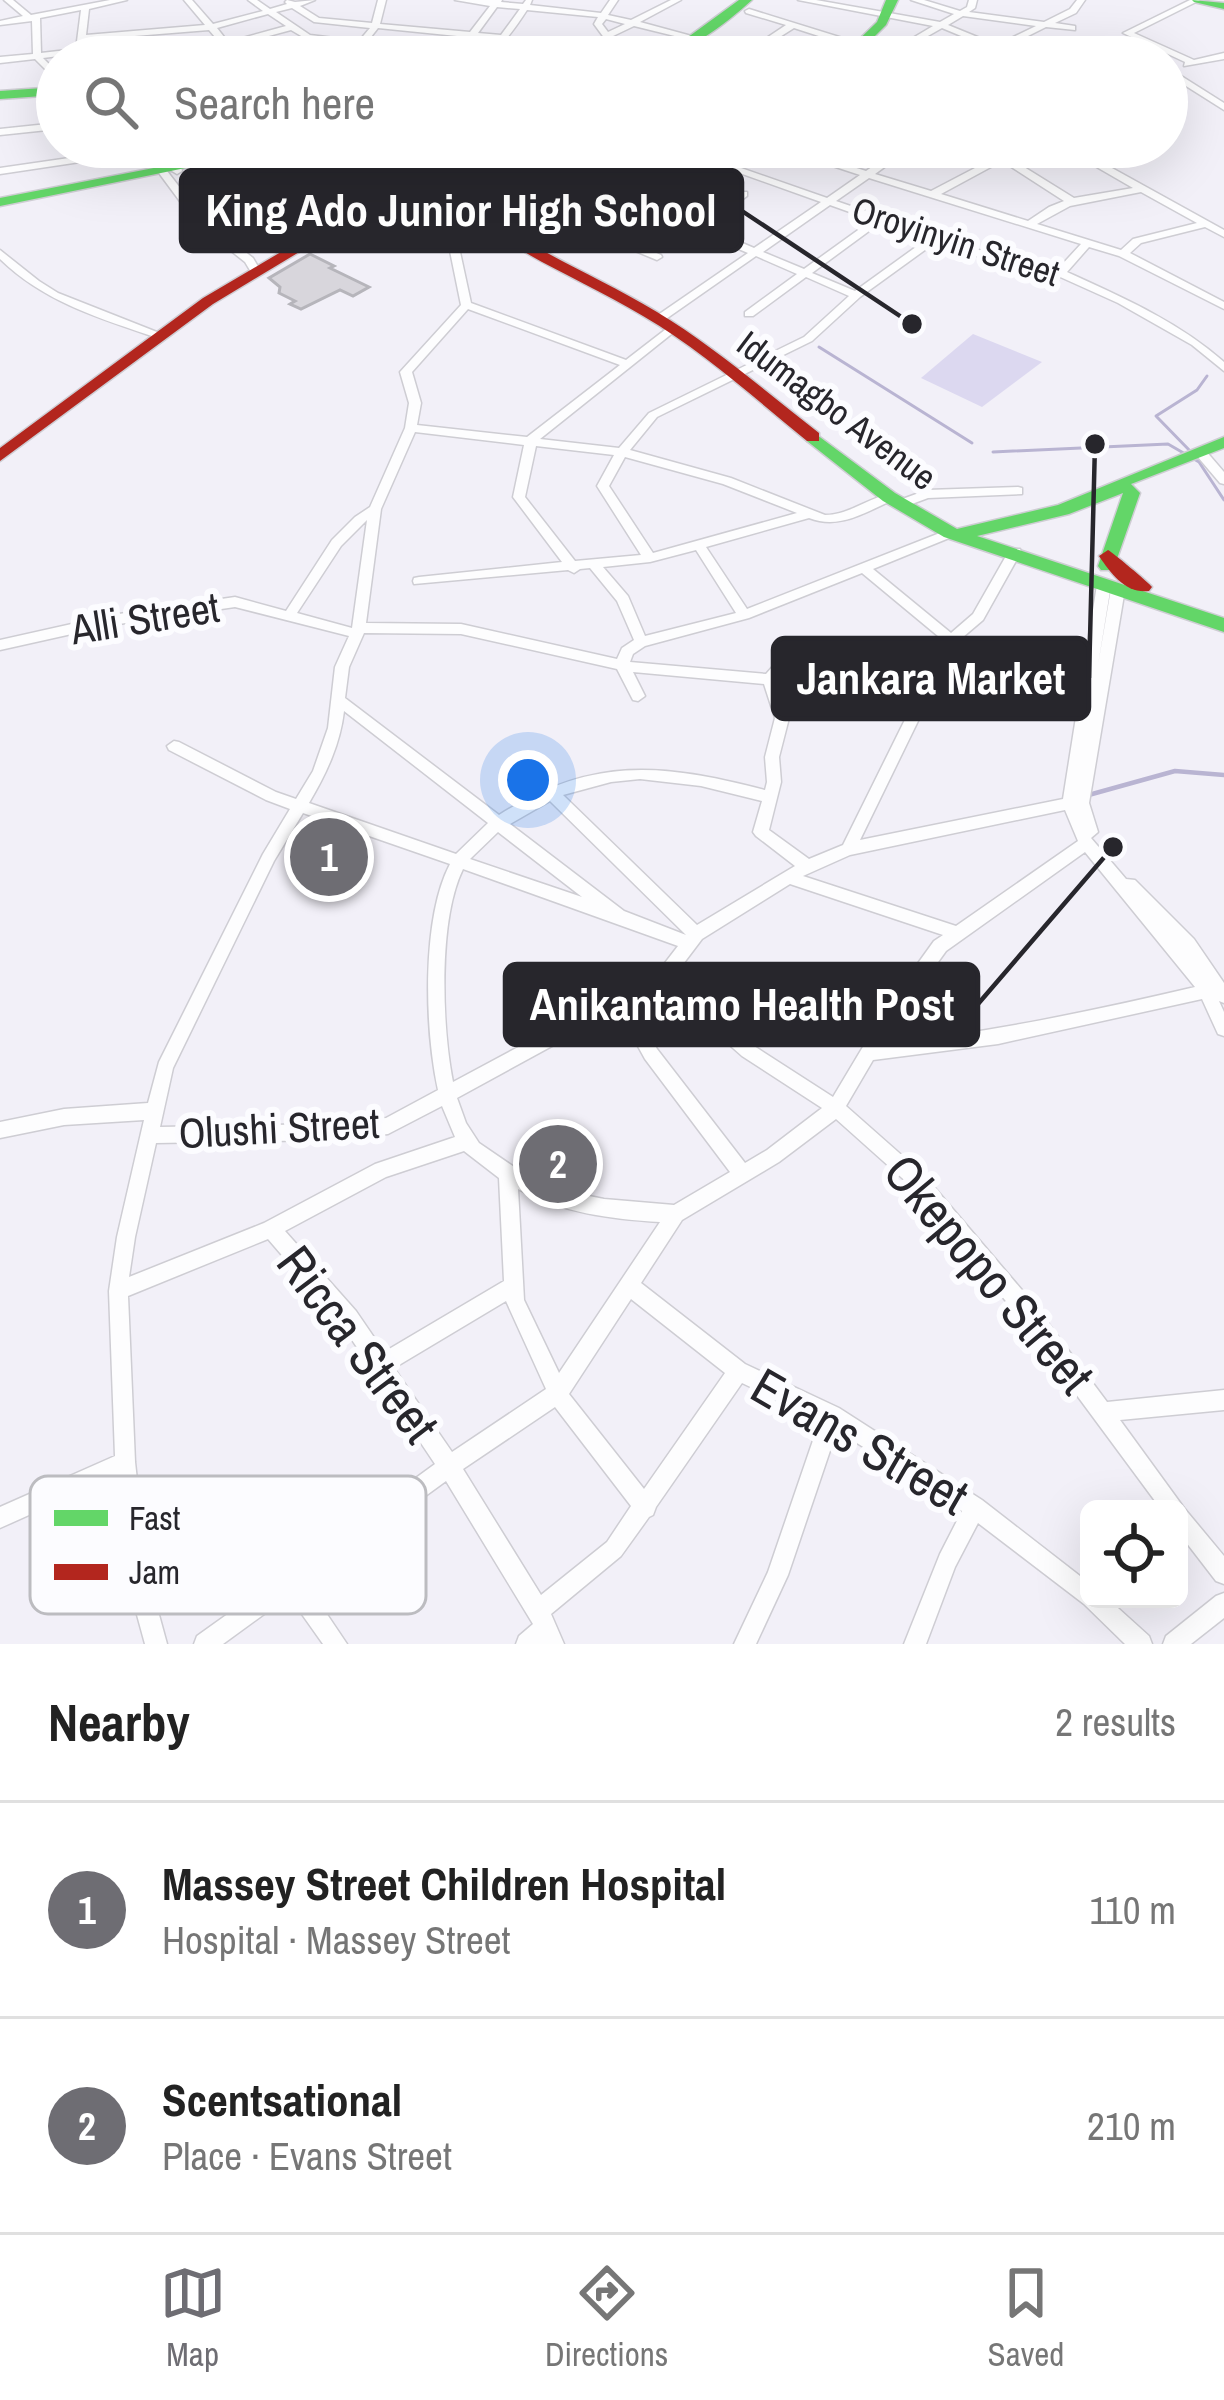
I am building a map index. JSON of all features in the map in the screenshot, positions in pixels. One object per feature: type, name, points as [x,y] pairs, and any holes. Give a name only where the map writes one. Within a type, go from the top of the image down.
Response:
[{"type":"main road","points":[[1197,0],[1224,6]]},
{"type":"main road","points":[[710,36],[753,4]]},
{"type":"main road","points":[[875,36],[889,7]]},
{"type":"main road","points":[[0,95],[36,86]]},
{"type":"main road","points":[[0,202],[188,168]]},
{"type":"main road","points":[[0,457],[255,270],[380,201],[483,168]]},
{"type":"main road","points":[[489,229],[597,168]]},
{"type":"main road","name":"Idumagbo Avenue","points":[[444,183],[489,229],[666,323],[895,501],[953,534],[1224,625]]},
{"type":"main road","points":[[953,534],[1063,510],[1137,484],[1224,442]]},
{"type":"main road","points":[[1111,587],[1108,556],[1137,484]]},
{"type":"main road","points":[[1108,556],[1130,581],[1224,613]]},
{"type":"street","points":[[8,0],[34,19],[36,44]]},
{"type":"street","points":[[0,22],[123,0]]},
{"type":"street","points":[[188,0],[219,36]]},
{"type":"street","points":[[252,0],[308,36]]},
{"type":"street","points":[[106,36],[212,27],[311,0]]},
{"type":"street","points":[[368,36],[382,0]]},
{"type":"street","points":[[459,0],[600,15],[641,22],[676,36]]},
{"type":"street","points":[[608,36],[597,21],[614,0]]},
{"type":"street","points":[[613,36],[677,0]]},
{"type":"street","points":[[802,0],[889,7],[971,36]]},
{"type":"street","points":[[915,0],[963,14],[1072,28]]},
{"type":"street","points":[[912,36],[963,14],[973,0]]},
{"type":"street","points":[[1018,36],[1073,10],[1081,0]]},
{"type":"street","points":[[1132,36],[1127,34],[1197,0]]},
{"type":"street","points":[[473,35],[496,2]]},
{"type":"street","points":[[774,36],[814,2]]},
{"type":"street","points":[[291,3],[317,20]]},
{"type":"street","points":[[505,36],[528,4]]},
{"type":"street","points":[[753,4],[822,36]]},
{"type":"street","points":[[82,36],[85,8]]},
{"type":"street","points":[[262,36],[317,20],[483,36]]},
{"type":"street","points":[[0,60],[36,56]]},
{"type":"street","points":[[1188,65],[1224,56]]},
{"type":"street","points":[[1188,60],[1194,63]]},
{"type":"street","points":[[1188,84],[1224,107]]},
{"type":"street","points":[[0,132],[36,128]]},
{"type":"street","points":[[0,171],[36,166]]},
{"type":"street","points":[[170,168],[200,221],[255,270]]},
{"type":"street","points":[[339,168],[380,201]]},
{"type":"street","name":"Oroyinyin Street","points":[[733,168],[1015,266],[1061,273],[1122,301],[1220,360]]},
{"type":"street","points":[[850,168],[1123,254],[1224,306]]},
{"type":"street","points":[[574,569],[519,497],[530,440],[627,364],[666,323],[754,251],[874,168]]},
{"type":"street","points":[[933,194],[982,168]]},
{"type":"street","points":[[1020,168],[1070,200]]},
{"type":"street","points":[[1102,168],[1224,234]]},
{"type":"street","points":[[634,202],[675,176]]},
{"type":"street","points":[[578,177],[856,295]]},
{"type":"street","points":[[1028,226],[1044,211],[1070,200],[1138,190]]},
{"type":"street","points":[[698,228],[744,194]]},
{"type":"street","points":[[620,242],[662,214]]},
{"type":"street","points":[[749,314],[879,219]]},
{"type":"street","points":[[1123,254],[1137,241],[1206,224]]},
{"type":"street","points":[[581,225],[657,257]]},
{"type":"street","points":[[466,305],[455,251],[489,229]]},
{"type":"street","points":[[650,558],[603,486],[622,452],[653,415],[808,339],[856,295],[934,239]]},
{"type":"street","points":[[1061,273],[1087,243]]},
{"type":"street","points":[[0,253],[15,278],[62,302],[162,336]]},
{"type":"street","points":[[466,305],[627,364]]},
{"type":"street","points":[[126,1476],[118,1291],[155,1111],[174,1048],[268,858],[320,772],[339,700],[342,667],[357,630],[375,509],[411,428],[416,403],[406,372],[466,305]]},
{"type":"street","points":[[411,428],[622,452],[727,481],[808,514],[839,519],[927,494],[1018,491]]},
{"type":"street","points":[[1195,456],[1224,480]]},
{"type":"street","points":[[290,614],[322,555],[341,533],[375,509]]},
{"type":"street","points":[[419,581],[650,558],[808,514]]},
{"type":"street","points":[[638,696],[622,665],[627,651],[640,642],[744,615],[953,534]]},
{"type":"street","points":[[699,545],[744,615]]},
{"type":"street","points":[[848,849],[951,640],[978,617],[1015,552]]},
{"type":"street","points":[[596,566],[623,599],[640,642]]},
{"type":"street","points":[[866,569],[951,640]]},
{"type":"street","points":[[1111,587],[1070,802],[1086,843],[1219,991]]},
{"type":"street","points":[[1111,587],[1082,802],[1086,823],[1095,844],[1118,872],[1215,968],[1224,1029]]},
{"type":"street","name":"Alli Street","points":[[0,646],[194,606],[235,602],[357,630],[461,629],[622,665],[769,679]]},
{"type":"street","points":[[807,866],[761,832],[782,718],[769,679],[779,668],[818,665]]},
{"type":"street","points":[[339,700],[619,916]]},
{"type":"street","points":[[174,746],[244,784],[301,806],[692,939]]},
{"type":"street","points":[[676,1214],[566,1204],[508,1174],[467,1142],[439,1061],[436,995],[448,886],[458,861],[499,823],[551,793],[595,776],[664,772],[770,796]]},
{"type":"street","points":[[551,793],[692,939]]},
{"type":"street","name":"Olushi Street","points":[[150,1135],[375,1130],[411,1117],[448,1092],[664,977],[692,939],[807,866],[848,849],[1070,802]]},
{"type":"street","points":[[426,1482],[557,1394],[676,1214],[836,1108],[894,1010],[955,932],[1086,843]]},
{"type":"street","points":[[786,877],[955,932]]},
{"type":"street","name":"Okepopo Street","points":[[664,977],[748,1051],[836,1108],[951,1216],[1105,1412],[1167,1500]]},
{"type":"street","points":[[870,1053],[950,1046],[1052,1028],[1219,991]]},
{"type":"street","points":[[621,1001],[651,1054],[742,1174]]},
{"type":"street","points":[[0,1130],[64,1117],[155,1111]]},
{"type":"street","points":[[118,1291],[272,1229],[381,1170],[467,1142]]},
{"type":"street","points":[[508,1174],[512,1287],[557,1394],[646,1508]]},
{"type":"street","name":"Ricca Street","points":[[272,1229],[349,1318],[449,1466],[546,1627]]},
{"type":"street","name":"Evans Street","points":[[631,1286],[738,1371],[832,1415],[975,1507],[1080,1589]]},
{"type":"street","points":[[380,1365],[512,1287]]},
{"type":"street","points":[[527,1644],[646,1508],[738,1371]]},
{"type":"street","points":[[1105,1412],[1224,1400]]},
{"type":"street","points":[[745,1644],[777,1575],[832,1415]]},
{"type":"street","points":[[94,1476],[125,1462]]},
{"type":"street","points":[[0,1518],[30,1505]]},
{"type":"street","points":[[915,1644],[947,1561],[975,1507]]},
{"type":"street","name":"Okepopo Street","points":[[1188,1528],[1224,1573]]},
{"type":"street","points":[[1174,1644],[1224,1604]]},
{"type":"street","name":"Evans Street","points":[[1102,1608],[1141,1644]]},
{"type":"street","points":[[148,1614],[156,1644]]},
{"type":"street","points":[[205,1644],[244,1614]]},
{"type":"street","points":[[315,1614],[336,1644]]},
{"type":"shaded area","points":[[973,334],[1042,362],[982,407],[921,378]]},
{"type":"building","points":[[227,168],[276,220],[232,234],[183,179]]},
{"type":"building","points":[[310,254],[369,287],[353,296],[340,290],[301,309],[290,304],[295,301],[279,293],[280,287],[269,278]]},
{"type":"building","points":[[557,1145],[573,1148],[561,1186],[542,1177]]},
{"type":"waterway","points":[[819,347],[972,443]]},
{"type":"waterway","points":[[1193,454],[1156,416],[1197,390],[1207,376]]},
{"type":"waterway","points":[[993,452],[1168,444],[1199,462],[1224,500]]},
{"type":"waterway","points":[[1085,796],[1175,771],[1224,775]]},
{"type":"traffic: fast","points":[[698,36],[746,0]]},
{"type":"traffic: fast","points":[[869,36],[882,23],[892,0]]},
{"type":"traffic: fast","points":[[1198,0],[1224,6]]},
{"type":"traffic: fast","points":[[0,95],[36,92]]},
{"type":"traffic: fast","points":[[0,202],[174,168]]},
{"type":"traffic: fast","points":[[352,216],[481,168]]},
{"type":"traffic: fast","points":[[489,229],[598,168]]},
{"type":"traffic: fast","points":[[813,437],[889,497],[950,533],[1224,625]]},
{"type":"traffic: fast","points":[[1132,479],[1224,442]]},
{"type":"traffic: fast","points":[[956,535],[1063,510],[1124,486]]},
{"type":"traffic: fast","points":[[1107,566],[1131,493]]},
{"type":"traffic: jam","points":[[444,183],[469,209],[524,249],[675,329],[813,437]]},
{"type":"traffic: jam","points":[[0,456],[208,301],[352,216]]},
{"type":"traffic: jam","points":[[1108,556],[1122,575],[1143,587]]},
{"type":"place","name":"King Ado Junior High School","points":[[912,324]]},
{"type":"place","name":"Jankara Market","points":[[1095,444]]},
{"type":"place","name":"Anikantamo Health Post","points":[[1113,847]]},
{"type":"place","name":"Massey Street Children Hospital","points":[[329,857]]},
{"type":"place","name":"Scentsational","points":[[558,1164]]}]
